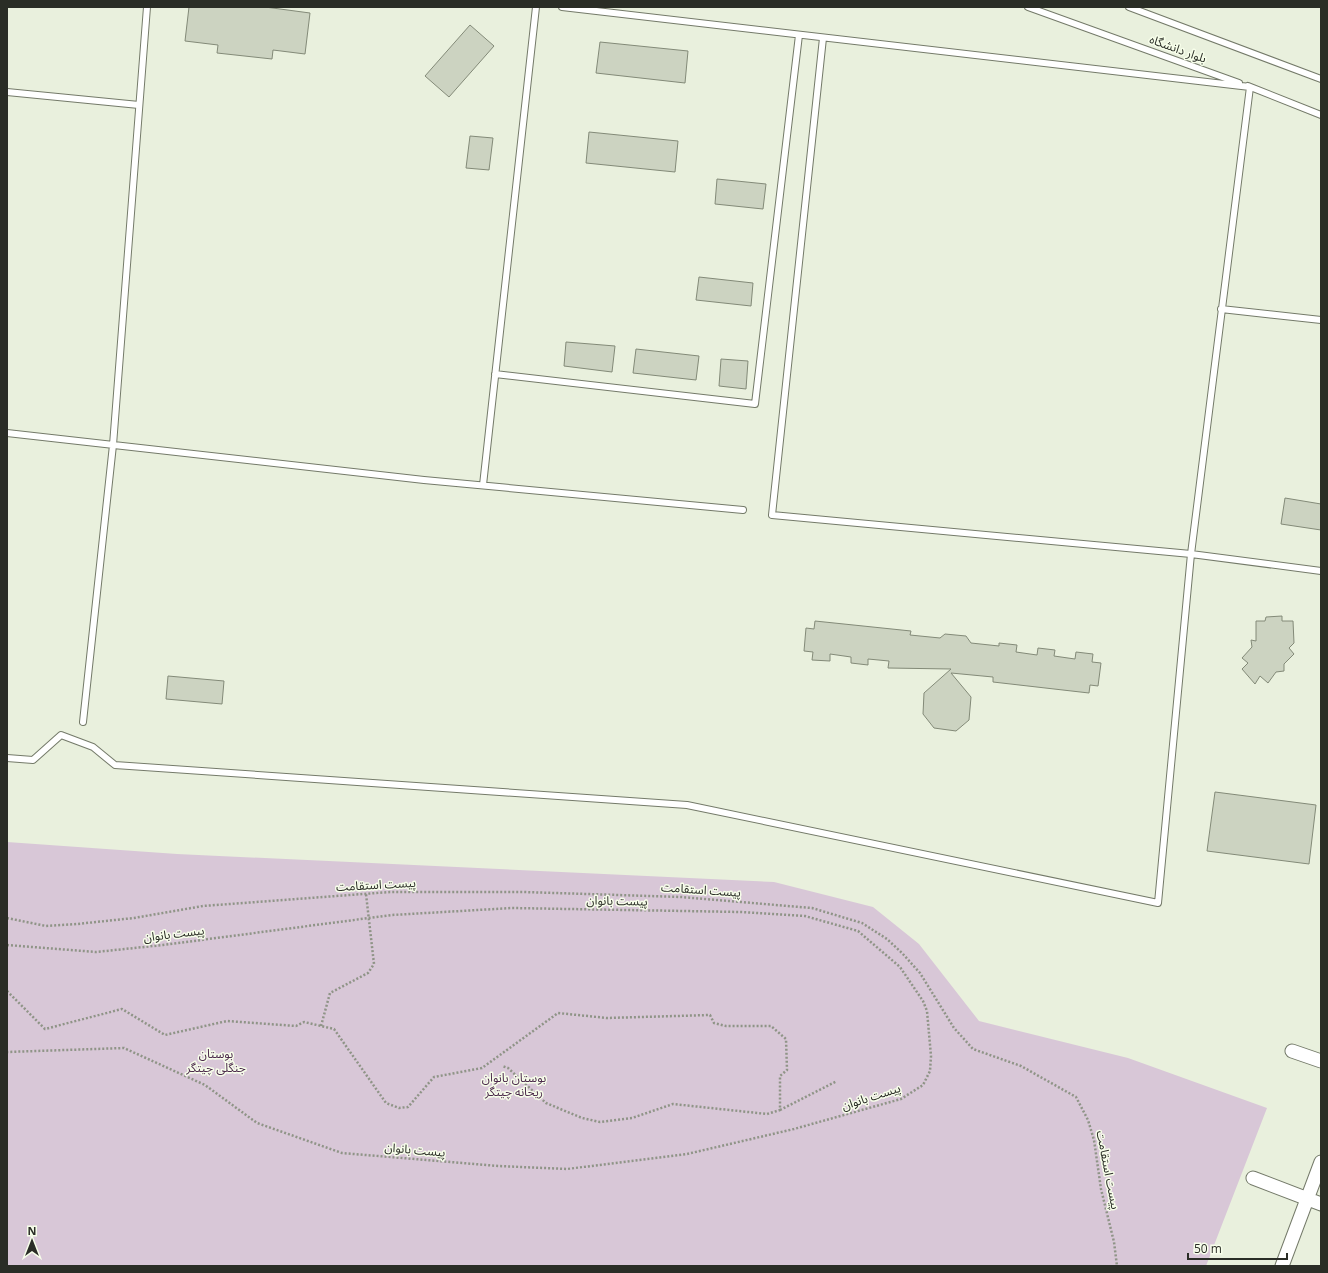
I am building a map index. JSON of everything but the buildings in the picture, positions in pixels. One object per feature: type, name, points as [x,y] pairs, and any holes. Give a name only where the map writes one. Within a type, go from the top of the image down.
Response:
[{"type":"street","points":[[1292,1051],[1321,1061]]},
{"type":"street","points":[[1282,1266],[1321,1162]]},
{"type":"street","points":[[1253,1178],[1321,1204]]},
{"type":"lane","points":[[82,722],[113,445],[147,7]]},
{"type":"lane","points":[[483,485],[536,7]]},
{"type":"lane","points":[[7,758],[33,760],[61,735],[94,747],[115,765],[687,805],[1158,903],[1191,554],[1250,87],[562,7]]},
{"type":"lane","name":"بلوار دانشگاه","points":[[1028,7],[1250,87],[1321,115]]},
{"type":"lane","name":"بلوار دانشگاه","points":[[1129,7],[1321,79]]},
{"type":"lane","points":[[495,374],[755,404],[799,35]]},
{"type":"lane","points":[[823,38],[772,515],[1191,554],[1321,571]]},
{"type":"lane","points":[[7,92],[139,105]]},
{"type":"lane","points":[[1221,309],[1321,320]]},
{"type":"lane","points":[[7,433],[483,485],[743,510]]},
{"type":"path","name":"پیست استقامت","points":[[7,918],[46,926],[134,918],[203,906],[390,892],[524,892],[681,897],[812,908],[862,923],[887,939],[920,973],[954,1028],[973,1050],[1021,1066],[1076,1097],[1088,1120],[1094,1140],[1101,1189],[1114,1242],[1117,1266]]},
{"type":"path","points":[[321,1026],[330,993],[368,973],[374,964],[370,918],[366,894]]},
{"type":"path","name":"پیست بانوان","points":[[7,945],[96,952],[164,945],[392,915],[512,908],[741,912],[806,916],[858,931],[900,966],[923,1001],[929,1022],[931,1056],[930,1071],[923,1085],[901,1099],[794,1129],[687,1154],[567,1169],[498,1166],[342,1153],[258,1123],[205,1085],[124,1048],[7,1052]]},
{"type":"path","points":[[7,991],[45,1029],[122,1009],[165,1035],[227,1021],[296,1026],[304,1022],[334,1029],[386,1103],[399,1108],[408,1107],[434,1077],[482,1068],[558,1012],[607,1018],[710,1015],[714,1023],[726,1026],[771,1026],[786,1039],[787,1070],[780,1076],[780,1110]]},
{"type":"path","points":[[502,1066],[508,1068],[546,1102],[582,1118],[600,1122],[632,1118],[673,1104],[767,1114],[780,1110],[837,1081]]},
{"type":"green space","name":"بوستان جنگلی چیتگر","points":[[7,842],[177,854],[774,882],[873,907],[919,944],[979,1021],[1128,1058],[1267,1108],[1206,1266],[7,1266]]},
{"type":"park label","name":"بوستان بانوان ریحانه چیتگر","points":[[514,1085]]}]
